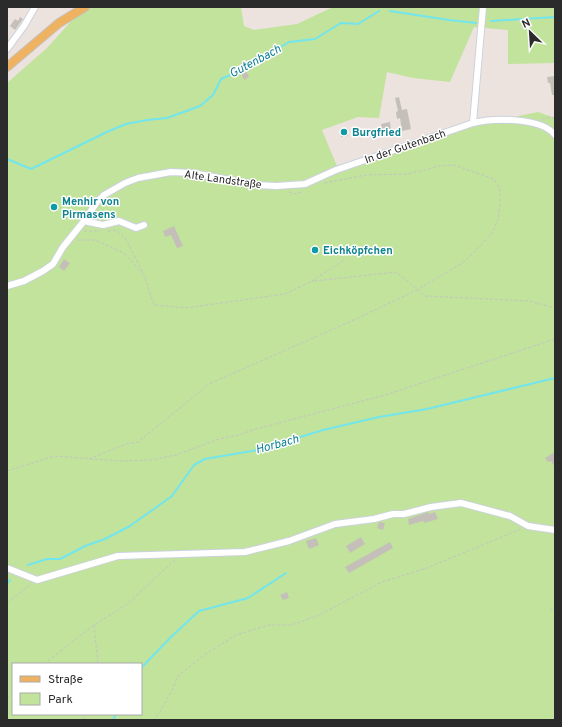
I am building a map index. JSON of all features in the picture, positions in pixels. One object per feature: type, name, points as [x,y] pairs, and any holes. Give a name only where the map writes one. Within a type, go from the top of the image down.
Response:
[{"type":"main road","points":[[7,67],[59,23],[85,7]]},
{"type":"street","points":[[7,49],[24,26],[35,7]]},
{"type":"street","points":[[473,123],[483,7]]},
{"type":"street","name":"In der Gutenbach","points":[[336,170],[473,123],[494,119],[511,120],[540,125],[548,128],[555,135]]},
{"type":"street","name":"Alte Landstraße","points":[[7,286],[24,281],[53,264],[68,240],[104,194],[138,178],[171,172],[193,173],[239,183],[276,186],[305,184],[336,170]]},
{"type":"street","points":[[84,221],[103,225],[119,221],[136,228],[144,225]]},
{"type":"street","points":[[7,568],[37,580],[118,556],[245,552],[289,541],[336,524],[374,519],[393,514],[404,514],[431,507],[461,503],[510,516],[528,526],[555,530]]},
{"type":"path","points":[[89,459],[126,444],[138,442],[209,384],[358,318],[417,290],[464,262],[491,235],[498,220],[500,190],[494,179],[454,165],[438,166],[407,174],[367,175],[320,184]]},
{"type":"path","points":[[290,192],[296,194],[308,188]]},
{"type":"path","points":[[76,231],[102,232],[116,230],[126,239],[144,275],[154,305],[185,308],[284,294],[312,281],[344,260]]},
{"type":"path","points":[[68,240],[95,240],[124,253],[144,275]]},
{"type":"path","points":[[312,281],[396,272],[426,296],[530,301],[555,308]]},
{"type":"path","points":[[7,471],[55,456],[119,461],[150,460],[176,455],[219,439],[385,395],[555,339]]},
{"type":"path","points":[[153,720],[165,702],[178,676],[206,652],[236,635],[269,625],[291,625],[317,616],[382,582],[427,568],[528,526]]},
{"type":"path","points":[[45,663],[94,625],[126,605],[182,554]]},
{"type":"path","points":[[7,603],[37,580]]},
{"type":"path","points":[[550,610],[555,608]]},
{"type":"path","points":[[94,625],[98,663]]},
{"type":"green space","points":[[84,7],[241,7],[244,26],[254,30],[297,24],[333,7],[555,7],[555,63],[508,64],[508,30],[474,27],[450,82],[413,78],[387,72],[379,118],[358,117],[322,130],[339,171],[471,126],[538,112],[555,118],[555,720],[7,720],[7,83],[47,48]]},
{"type":"building","points":[[20,17],[23,19],[15,30],[10,26],[15,19],[18,21]]},
{"type":"building","points":[[246,71],[249,77],[244,80],[241,73]]},
{"type":"building","points":[[555,76],[555,95],[552,95],[550,83],[548,83],[547,77]]},
{"type":"building","points":[[399,97],[402,110],[407,109],[411,129],[402,131],[400,118],[397,119],[396,112],[398,111],[395,98]]},
{"type":"building","points":[[390,122],[391,130],[383,132],[381,124]]},
{"type":"building","name":"Burgfried","points":[[347,128],[348,136],[341,137],[340,129]]},
{"type":"building","points":[[174,226],[183,246],[177,248],[171,235],[165,237],[163,231]]},
{"type":"building","points":[[64,259],[70,263],[64,271],[59,267]]},
{"type":"building","points":[[555,452],[555,467],[551,461],[548,462],[545,458]]},
{"type":"building","points":[[428,512],[429,514],[435,512],[438,519],[409,525],[408,519]]},
{"type":"building","points":[[379,522],[385,523],[383,530],[377,528]]},
{"type":"building","points":[[361,537],[365,544],[350,553],[346,546]]},
{"type":"building","points":[[316,538],[319,545],[309,549],[306,541]]},
{"type":"building","points":[[390,542],[393,548],[349,573],[345,567]]},
{"type":"building","points":[[287,592],[289,598],[283,600],[280,595]]},
{"type":"waterway","name":"Gutenbach","points":[[7,159],[31,169],[126,124],[167,118],[200,106],[213,95],[221,79],[244,69],[289,42],[315,39],[341,23],[358,24],[379,11]]},
{"type":"waterway","name":"Gutenbach","points":[[390,11],[476,23]]},
{"type":"waterway","name":"Gutenbach","points":[[491,21],[555,17]]},
{"type":"waterway","name":"Horbach","points":[[28,565],[47,559],[60,559],[130,526],[172,496],[194,465],[205,459],[258,450],[323,430],[379,417],[427,409],[555,378]]},
{"type":"waterway","points":[[142,667],[199,611],[248,598],[286,573]]},
{"type":"waterway","name":"Horbach","points":[[7,584],[10,580]]},
{"type":"waterway","points":[[113,720],[116,715]]},
{"type":"place","name":"Burgfried","points":[[344,132]]},
{"type":"place","name":"Menhir von Pirmasens","points":[[54,207]]},
{"type":"place","name":"Eichköpfchen","points":[[315,250]]}]
